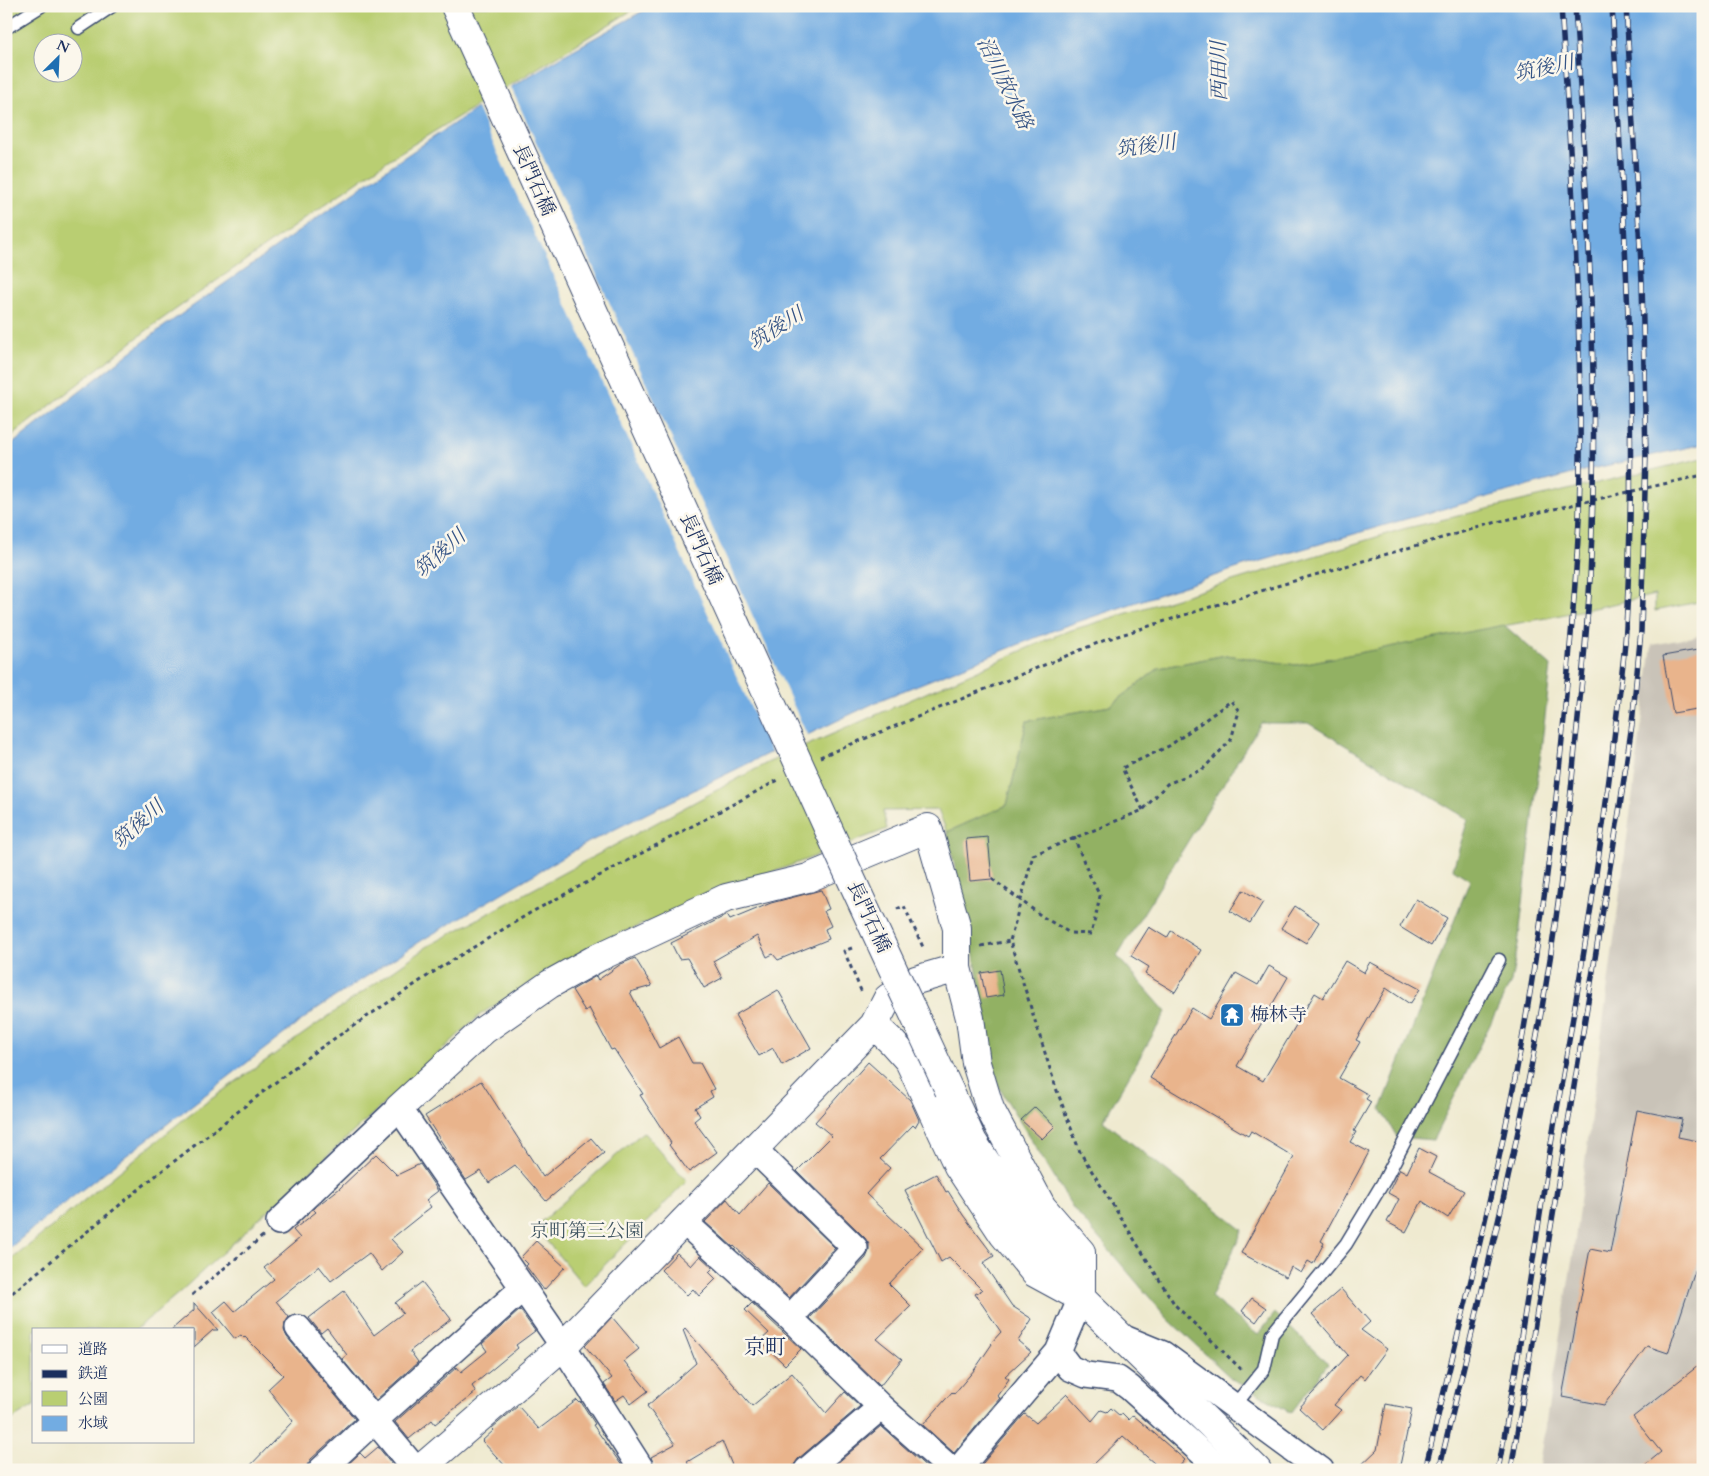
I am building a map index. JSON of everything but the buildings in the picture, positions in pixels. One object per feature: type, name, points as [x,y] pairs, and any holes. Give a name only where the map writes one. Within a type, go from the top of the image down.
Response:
[{"type":"street","name":"長門石橋","points":[[455,6],[972,1142],[1040,1246],[1081,1298]]},
{"type":"street","points":[[279,1222],[484,1030],[550,984],[598,957],[726,898],[808,878],[928,828],[958,928],[957,968],[970,1018],[976,1063],[990,1109],[1042,1207],[1081,1252],[1081,1298],[1058,1352],[958,1470]]},
{"type":"street","points":[[298,1328],[417,1470],[563,1346],[874,1025],[888,998],[916,980],[957,968]]},
{"type":"street","points":[[874,1025],[910,1061],[958,1166],[1003,1234],[1034,1273],[1081,1298],[1257,1470]]},
{"type":"street","points":[[399,1108],[563,1346],[642,1470]]},
{"type":"street","points":[[754,1149],[855,1248],[790,1318]]},
{"type":"street","points":[[683,1221],[790,1318],[881,1407],[952,1470]]},
{"type":"street","points":[[321,1470],[523,1288]]},
{"type":"street","points":[[1117,1335],[1163,1354],[1321,1470]]},
{"type":"street","points":[[1058,1352],[1070,1368],[1086,1375],[1118,1379],[1124,1383],[1221,1470]]},
{"type":"street","points":[[807,1470],[881,1407]]},
{"type":"lane","points":[[6,28],[41,6]]},
{"type":"lane","points":[[79,28],[112,6]]},
{"type":"lane","points":[[1234,1406],[1264,1369],[1272,1334],[1346,1244],[1384,1181],[1499,960]]},
{"type":"path","points":[[1144,810],[1122,768],[1170,746],[1231,701],[1239,711],[1231,740],[1203,769],[1167,784],[1144,810],[1033,855],[1010,941],[1056,1088],[1080,1152],[1175,1306],[1254,1382]]},
{"type":"path","points":[[992,879],[1043,917],[1070,934],[1091,934],[1100,896],[1074,837]]},
{"type":"path","points":[[897,909],[904,906],[923,947]]},
{"type":"path","points":[[852,948],[844,951],[863,994]]},
{"type":"path","points":[[192,1295],[279,1222]]},
{"type":"shaded area","points":[[1703,635],[1703,1470],[1538,1470],[1573,1255],[1652,645]]},
{"type":"green space","points":[[6,6],[639,6],[391,158],[155,324],[6,440]]},
{"type":"green space","points":[[1703,458],[1703,601],[1655,611],[1655,595],[1551,617],[1296,665],[1226,655],[1159,668],[1110,706],[1027,721],[1007,805],[947,832],[938,810],[883,811],[887,829],[723,891],[590,946],[481,1014],[181,1291],[137,1328],[32,1328],[32,1407],[6,1423],[6,1264],[190,1114],[428,946],[767,763],[1062,633],[1403,529]]},
{"type":"green space","points":[[1504,625],[1551,666],[1518,945],[1511,982],[1433,1140],[1397,1137],[1381,1109],[1470,880],[1453,869],[1468,819],[1308,723],[1261,723],[1117,956],[1166,1012],[1103,1121],[1243,1230],[1211,1297],[1258,1335],[1275,1313],[1328,1364],[1291,1413],[1232,1379],[1168,1319],[1073,1208],[998,1086],[971,939],[947,832],[1007,805],[1027,721],[1110,706],[1159,668],[1226,655],[1296,665]]},
{"type":"green space","name":"京町第三公園","points":[[643,1132],[687,1181],[584,1286],[535,1227]]},
{"type":"water","points":[[652,6],[1703,6],[1703,444],[1591,469],[1406,519],[1244,566],[1062,627],[885,698],[765,755],[587,843],[424,939],[318,1008],[49,1215],[6,1251],[6,449],[159,330],[394,164],[486,102],[566,54]]},
{"type":"pier","points":[[510,85],[808,737],[772,754],[476,106]]},
{"type":"railway","points":[[1425,1470],[1484,1226],[1515,1079],[1541,922],[1565,712],[1579,518],[1580,390],[1576,262],[1561,6]]},
{"type":"railway","points":[[1439,1470],[1519,1128],[1541,1013],[1561,881],[1584,663],[1590,578],[1594,435],[1588,220],[1575,6]]},
{"type":"railway","points":[[1498,1470],[1594,884],[1608,787],[1625,642],[1631,472],[1630,394],[1625,239],[1612,6]]},
{"type":"railway","points":[[1511,1470],[1620,806],[1632,724],[1641,631],[1646,455],[1642,281],[1626,6]]},
{"type":"place","name":"梅林寺","points":[[1232,1015]]},
{"type":"district","name":"京町","points":[[765,1347]]},
{"type":"water label","name":"筑後川","points":[[1544,68]]},
{"type":"water label","name":"西田川","points":[[1219,71]]},
{"type":"water label","name":"沼川放水路","points":[[1005,83]]},
{"type":"water label","name":"筑後川","points":[[1146,146]]},
{"type":"water label","name":"筑後川","points":[[776,328]]},
{"type":"water label","name":"筑後川","points":[[440,553]]},
{"type":"water label","name":"筑後川","points":[[138,824]]}]
